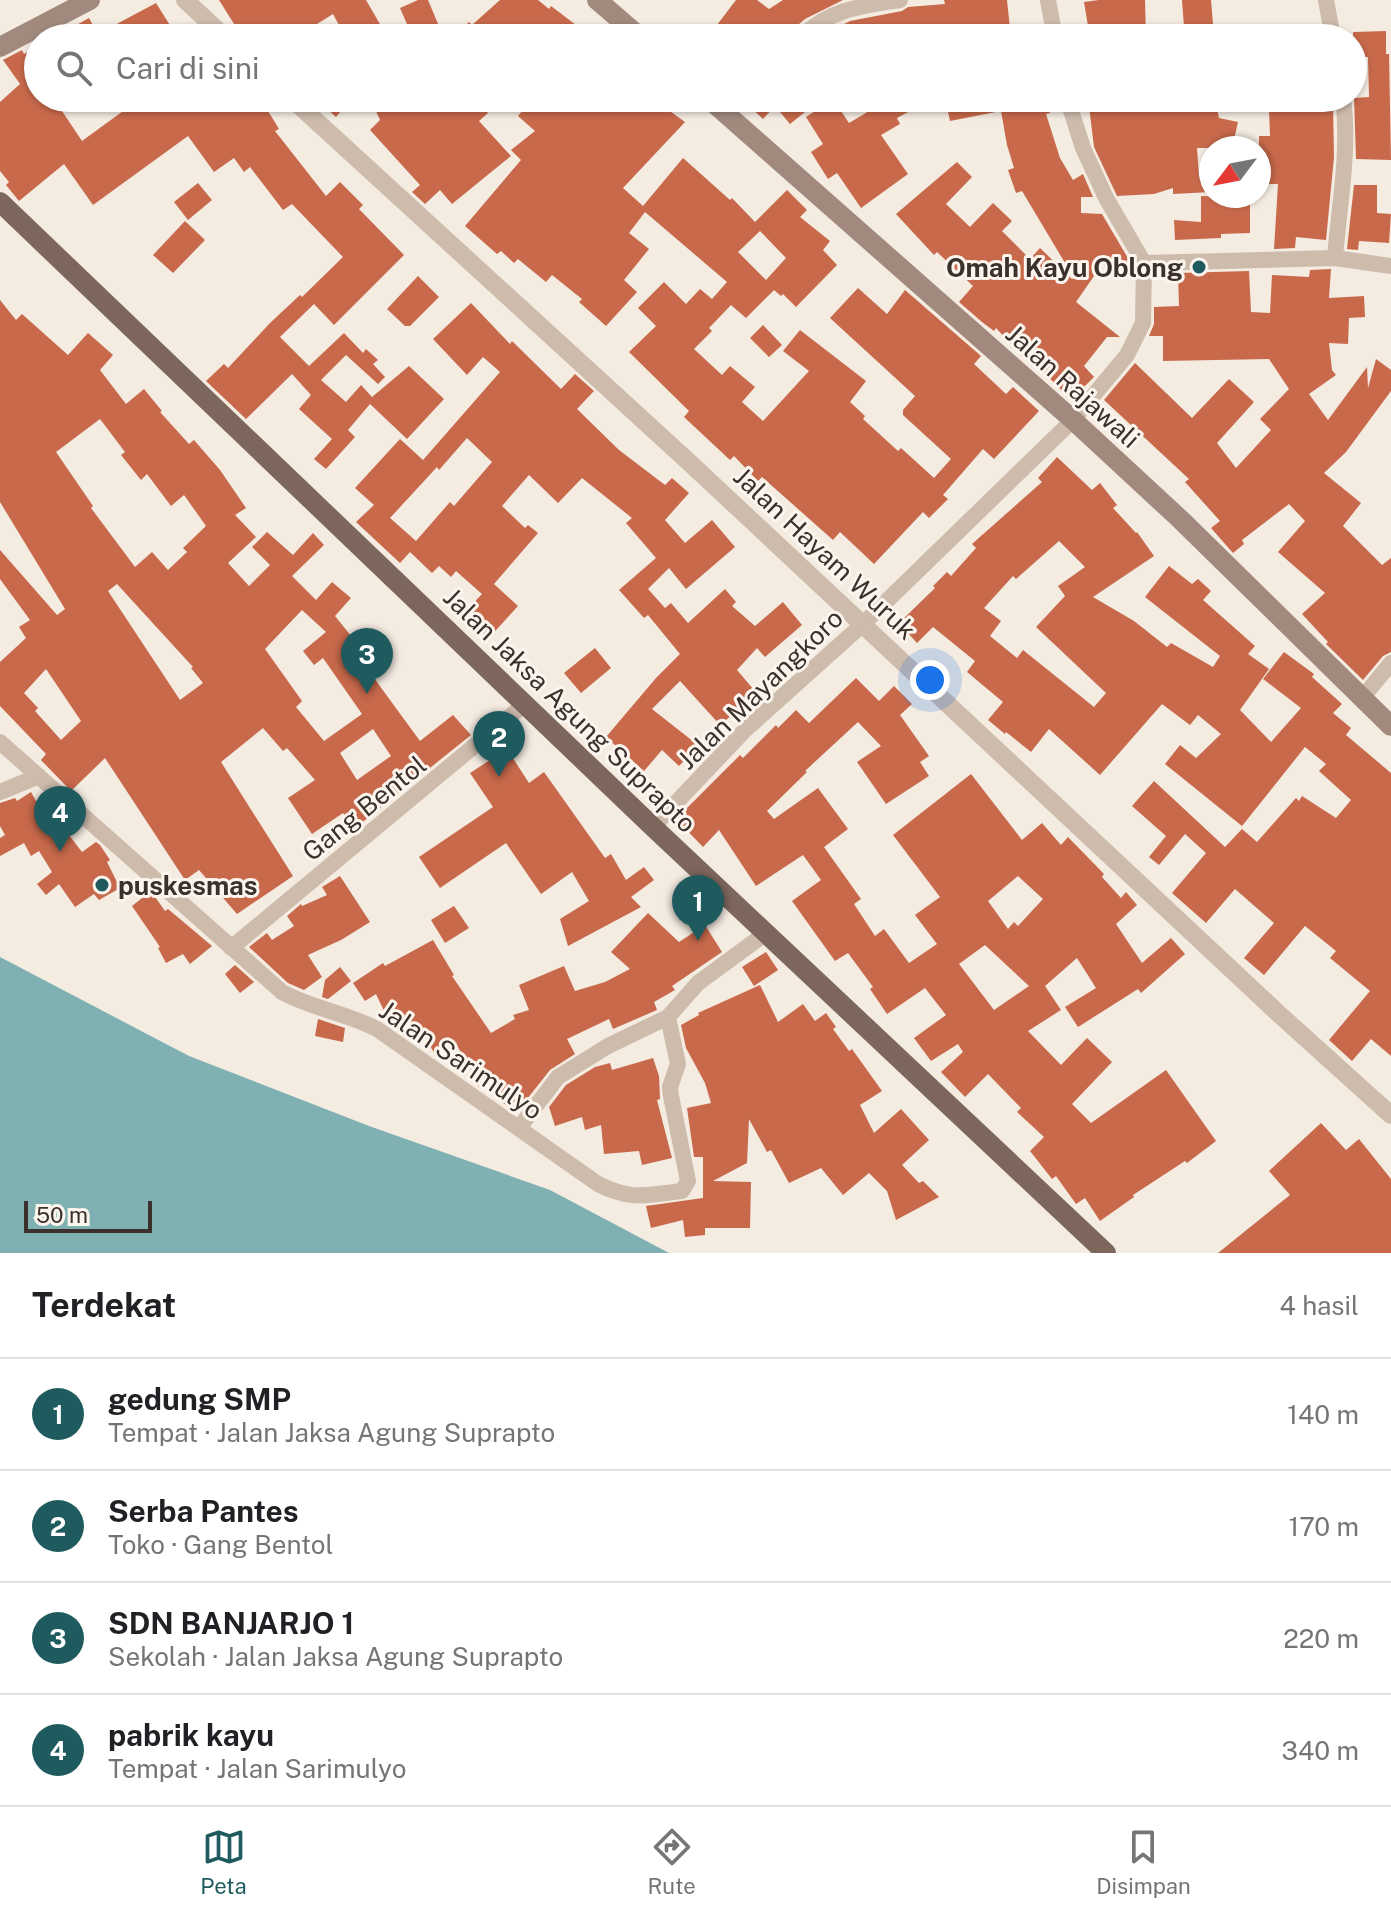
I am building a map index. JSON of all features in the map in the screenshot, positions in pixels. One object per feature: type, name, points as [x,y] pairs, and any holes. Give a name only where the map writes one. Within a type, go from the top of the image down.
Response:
[{"type":"main road","points":[[44,24],[90,0]]},
{"type":"main road","points":[[597,0],[625,24]]},
{"type":"main road","points":[[0,47],[24,34]]},
{"type":"main road","name":"Jalan Rajawali","points":[[733,112],[1181,520],[1391,726]]},
{"type":"main road","name":"Jalan Jaksa Agung Suprapto","points":[[0,202],[653,827],[1106,1253]]},
{"type":"street","points":[[185,0],[211,24]]},
{"type":"street","points":[[819,24],[849,8],[900,0]]},
{"type":"street","points":[[1048,0],[1052,24]]},
{"type":"street","points":[[1326,0],[1330,24]]},
{"type":"street","name":"Jalan Hayam Wuruk","points":[[306,112],[1391,1115]]},
{"type":"street","points":[[1071,112],[1083,148],[1106,198],[1144,263],[1335,258],[1391,266]]},
{"type":"street","points":[[1335,258],[1347,150],[1344,112]]},
{"type":"street","name":"Jalan Mayangkoro","points":[[653,827],[745,730],[863,624],[1073,420],[1127,355],[1140,334],[1145,310],[1144,263]]},
{"type":"street","points":[[1362,698],[1391,663]]},
{"type":"street","name":"Gang Bentol","points":[[231,948],[526,703]]},
{"type":"street","name":"Jalan Sarimulyo","points":[[0,742],[282,992],[297,1000],[359,1019],[377,1029],[598,1184],[632,1197],[682,1191],[688,1181],[670,1087],[678,1070],[678,1057],[668,1017]]},
{"type":"street","points":[[0,792],[39,776]]},
{"type":"street","points":[[519,1128],[558,1077],[608,1046],[668,1017],[698,983],[766,933]]},
{"type":"water","points":[[0,957],[189,1056],[369,1126],[550,1190],[669,1253],[0,1253]]},
{"type":"building","points":[[219,0],[366,0],[380,24],[338,24],[333,14],[317,24],[234,24]]},
{"type":"building","points":[[418,0],[428,0],[438,24],[407,24],[400,8]]},
{"type":"building","points":[[500,0],[538,0],[575,24],[473,24]]},
{"type":"building","points":[[736,0],[757,0],[769,9],[783,0],[843,0],[799,24],[718,24]]},
{"type":"building","points":[[944,0],[1007,0],[1010,24],[844,24],[908,7],[945,4]]},
{"type":"building","points":[[1145,0],[1146,24],[1088,24],[1084,2]]},
{"type":"building","points":[[1182,0],[1211,0],[1213,24],[1184,24]]},
{"type":"building","points":[[156,3],[169,24],[117,24]]},
{"type":"building","points":[[89,18],[92,24],[78,24]]},
{"type":"building","points":[[1386,31],[1391,160],[1356,159],[1354,112],[1367,112],[1369,97],[1367,32]]},
{"type":"building","points":[[22,50],[24,112],[63,112],[82,141],[122,112],[269,112],[279,129],[275,131],[326,196],[340,182],[363,205],[359,209],[404,255],[334,325],[314,304],[280,337],[309,366],[344,333],[363,353],[366,349],[378,360],[373,364],[385,377],[378,384],[346,355],[321,380],[346,402],[361,385],[372,397],[409,366],[444,399],[407,439],[370,404],[348,430],[355,437],[326,469],[314,459],[332,439],[299,409],[311,395],[292,374],[246,419],[206,381],[224,364],[228,368],[270,323],[343,257],[292,204],[283,210],[250,167],[244,172],[234,158],[214,172],[188,136],[93,205],[64,164],[19,201],[6,185],[9,182],[0,171],[0,102],[20,84],[3,60]]},
{"type":"building","points":[[376,112],[487,112],[479,121],[511,156],[452,204],[440,190],[425,204],[412,192],[420,185],[370,130],[380,120]]},
{"type":"building","points":[[521,112],[671,112],[685,122],[623,188],[643,206],[683,158],[730,200],[732,198],[755,222],[787,190],[807,210],[800,217],[830,241],[823,250],[837,265],[796,307],[774,290],[746,318],[731,305],[694,349],[722,375],[730,366],[755,387],[742,402],[763,421],[809,371],[783,351],[800,330],[866,381],[850,402],[865,416],[863,419],[898,451],[901,448],[934,478],[951,459],[903,415],[903,410],[915,396],[830,318],[858,288],[887,314],[905,290],[981,356],[974,364],[1006,394],[1013,387],[1039,411],[994,459],[983,449],[943,495],[948,499],[929,518],[923,512],[874,564],[840,532],[833,540],[762,477],[758,481],[734,456],[730,460],[684,417],[689,411],[629,352],[656,326],[638,308],[664,282],[686,304],[700,289],[712,299],[727,282],[645,212],[629,233],[649,249],[624,280],[637,292],[606,326],[579,302],[582,299],[552,275],[546,282],[518,259],[514,263],[501,251],[497,254],[465,226],[521,160],[511,150],[535,131],[518,116]],"holes":[[[760,231],[786,258],[766,280],[738,252]]]},
{"type":"building","points":[[756,112],[769,112],[763,119]]},
{"type":"building","points":[[780,112],[805,112],[790,124]]},
{"type":"building","points":[[814,112],[842,112],[849,123],[867,112],[908,112],[897,118],[900,124],[881,135],[908,174],[861,208],[837,173],[828,179],[811,152],[823,144],[806,117]]},
{"type":"building","points":[[948,112],[996,112],[950,121]]},
{"type":"building","points":[[1001,112],[1050,112],[1046,114],[1060,158],[1073,180],[1083,174],[1093,197],[1081,197],[1081,213],[1102,214],[1132,265],[1111,277],[1103,263],[1076,302],[1120,337],[1107,337],[1084,366],[1094,377],[1071,400],[1025,353],[1022,356],[996,328],[994,331],[959,302],[973,286],[937,252],[934,255],[896,214],[957,162],[972,177],[946,204],[970,227],[993,203],[1012,221],[1002,231],[1030,259],[1040,248],[1074,278],[1022,191],[1016,193],[1008,170],[1014,168]]},
{"type":"building","points":[[1090,112],[1218,112],[1219,118],[1238,122],[1235,136],[1199,136],[1199,193],[1173,194],[1173,188],[1154,194],[1117,196],[1094,147]]},
{"type":"building","points":[[1269,112],[1333,112],[1334,157],[1326,240],[1296,237],[1295,248],[1274,249],[1278,184],[1271,184]]},
{"type":"building","points":[[198,183],[212,200],[188,220],[174,202]]},
{"type":"building","points":[[1354,185],[1377,185],[1377,213],[1391,214],[1389,243],[1359,241],[1358,250],[1347,249]]},
{"type":"building","points":[[1201,208],[1250,208],[1250,233],[1175,240],[1174,220],[1201,222]]},
{"type":"building","points":[[185,221],[205,240],[173,273],[153,255]]},
{"type":"building","points":[[1331,269],[1329,298],[1364,296],[1365,317],[1349,318],[1348,344],[1329,343],[1332,370],[1336,375],[1309,394],[1328,420],[1367,367],[1368,388],[1376,359],[1391,370],[1391,391],[1346,452],[1324,473],[1361,503],[1343,526],[1382,565],[1391,558],[1391,652],[1383,656],[1363,680],[1326,644],[1328,642],[1302,614],[1325,593],[1278,552],[1305,521],[1289,504],[1242,540],[1244,544],[1233,553],[1211,528],[1220,521],[1185,482],[1189,479],[1104,400],[1135,363],[1192,418],[1229,379],[1254,402],[1217,443],[1236,468],[1271,430],[1260,419],[1289,389],[1269,359],[1163,361],[1163,336],[1149,336],[1154,324],[1154,307],[1179,306],[1178,273],[1249,271],[1251,312],[1270,313],[1272,275],[1309,277],[1310,270]]},
{"type":"building","points":[[418,276],[439,297],[410,326],[405,326],[387,309]]},
{"type":"building","points":[[0,300],[16,320],[22,314],[68,355],[88,333],[113,355],[100,370],[126,404],[144,389],[189,444],[194,440],[220,470],[246,508],[235,515],[256,537],[228,563],[249,586],[270,565],[252,547],[267,532],[293,555],[313,533],[324,545],[292,576],[316,600],[332,582],[351,598],[335,616],[360,647],[372,638],[392,659],[371,674],[420,741],[453,715],[471,735],[354,829],[343,813],[312,834],[288,798],[315,780],[287,748],[283,751],[263,728],[221,762],[293,876],[237,914],[199,870],[185,880],[105,758],[71,791],[41,760],[46,754],[0,706],[0,662],[26,638],[19,627],[30,620],[0,579],[0,550],[57,615],[65,609],[0,502]],"holes":[[[100,419],[125,452],[121,455],[141,480],[147,474],[171,506],[184,495],[206,526],[183,548],[187,552],[168,570],[152,552],[135,567],[91,508],[93,506],[56,452]],[[117,584],[193,667],[203,683],[180,700],[108,591]],[[302,610],[326,632],[303,651],[314,665],[323,658],[362,714],[324,741],[296,707],[302,701],[265,649]],[[46,669],[81,721],[61,740],[35,711],[38,708],[24,693]],[[373,729],[391,756],[357,780],[340,753]]]},
{"type":"building","points":[[471,303],[510,344],[512,341],[561,389],[575,374],[594,391],[577,409],[619,450],[665,485],[672,478],[689,493],[665,520],[685,543],[712,520],[735,547],[686,589],[669,568],[648,589],[665,608],[671,603],[688,623],[725,589],[736,602],[732,606],[755,626],[783,602],[802,625],[765,657],[757,648],[737,670],[760,697],[741,714],[738,710],[720,725],[680,681],[652,709],[699,746],[679,766],[662,750],[644,771],[606,737],[680,654],[648,615],[644,618],[619,590],[656,558],[626,523],[632,518],[582,478],[558,503],[529,475],[502,506],[525,528],[528,525],[538,533],[494,584],[518,606],[488,639],[462,615],[482,594],[456,571],[451,577],[439,566],[432,573],[410,552],[400,563],[356,522],[374,505],[355,488],[400,439],[423,460],[500,372],[483,357],[467,375],[433,339]],"holes":[[[467,438],[492,462],[454,506],[450,502],[416,541],[390,518]]]},
{"type":"building","points":[[763,325],[782,345],[769,357],[750,338]]},
{"type":"building","points":[[1057,457],[1092,490],[1100,483],[1117,505],[1113,508],[1137,532],[1154,556],[1093,597],[1134,621],[1167,647],[1171,643],[1213,667],[1220,656],[1145,597],[1169,566],[1192,584],[1198,579],[1211,591],[1203,600],[1255,646],[1248,654],[1269,669],[1240,710],[1271,742],[1301,708],[1263,679],[1284,652],[1314,674],[1312,677],[1342,704],[1333,713],[1351,728],[1346,735],[1391,773],[1391,1056],[1371,1039],[1352,1061],[1329,1040],[1370,991],[1330,958],[1336,951],[1305,926],[1264,975],[1244,958],[1274,923],[1235,889],[1206,923],[1172,893],[1206,853],[1185,834],[1159,865],[1149,857],[1166,836],[1132,806],[1154,781],[1225,847],[1242,829],[1257,842],[1296,798],[1299,801],[1302,796],[1336,818],[1351,800],[1319,771],[1326,764],[1305,747],[1242,826],[1165,764],[1180,745],[1196,758],[1221,734],[1198,715],[1190,725],[1162,704],[1100,775],[1049,729],[1031,752],[1005,734],[988,720],[1003,702],[967,672],[975,661],[933,627],[917,643],[899,623],[947,572],[951,576],[976,548],[972,544],[1042,482],[1038,478]],"holes":[[[1059,541],[1085,567],[1058,586],[1065,596],[1036,627],[1106,693],[1094,707],[1023,650],[1017,658],[990,636],[1001,621],[984,608],[1013,576],[1016,579]]]},
{"type":"building","points":[[595,648],[611,668],[581,693],[564,673]]},
{"type":"building","points":[[856,678],[879,701],[894,686],[912,704],[900,715],[929,756],[920,762],[929,776],[886,804],[857,762],[881,746],[858,722],[767,811],[774,819],[818,788],[848,829],[824,847],[861,899],[854,904],[875,936],[884,929],[909,963],[937,944],[915,915],[940,897],[893,835],[971,774],[1022,840],[1042,823],[1061,845],[1068,837],[1104,874],[1102,877],[1121,898],[1126,892],[1137,905],[1116,924],[1142,963],[1171,938],[1185,954],[1141,993],[1138,989],[1078,1027],[1065,1007],[1096,988],[1077,958],[1045,986],[1061,1010],[1028,1031],[1061,1065],[1087,1038],[1112,1062],[1072,1104],[1091,1123],[1166,1070],[1216,1141],[1187,1163],[1185,1161],[1133,1195],[1100,1221],[1085,1198],[1076,1204],[1056,1176],[1052,1179],[1030,1151],[1044,1137],[1017,1112],[1021,1108],[988,1074],[965,1097],[941,1072],[963,1052],[958,1044],[931,1061],[914,1038],[946,1015],[925,988],[887,1014],[870,989],[873,987],[848,953],[835,961],[792,901],[821,880],[803,855],[756,886],[719,830],[703,847],[676,819],[740,755],[743,758],[796,710],[809,723]],"holes":[[[1018,876],[1043,899],[1018,926],[1014,922],[1008,929],[988,901]],[[985,945],[1029,986],[994,1010],[959,964]]]},
{"type":"building","points":[[507,749],[529,783],[544,772],[605,858],[611,854],[626,880],[644,867],[654,880],[631,897],[641,907],[568,946],[560,919],[589,901],[572,872],[541,894],[506,843],[440,888],[419,857],[493,807],[470,773]]},
{"type":"building","points":[[31,792],[45,817],[51,813],[66,836],[69,835],[82,852],[96,842],[100,845],[110,860],[107,862],[120,888],[99,900],[94,894],[75,907],[59,884],[46,895],[37,884],[52,872],[39,851],[31,856],[24,843],[0,856],[0,838],[5,835],[0,826],[0,803],[15,798],[17,801]]},
{"type":"building","points":[[340,876],[370,922],[308,955],[322,977],[304,990],[288,983],[249,947],[267,933],[272,940],[294,926],[287,916],[301,904],[327,895],[322,887]]},
{"type":"building","points":[[151,891],[165,911],[168,909],[212,946],[190,964],[183,954],[166,963],[160,947],[132,906]]},
{"type":"building","points":[[454,906],[469,928],[445,943],[431,920]]},
{"type":"building","points":[[648,913],[679,942],[705,925],[722,952],[672,986],[675,990],[654,1002],[657,1010],[613,1029],[609,1019],[567,1039],[575,1054],[550,1070],[516,1113],[479,1087],[456,1044],[436,1056],[423,1034],[419,1036],[399,1011],[387,1017],[376,994],[365,1001],[353,983],[383,963],[385,966],[433,940],[452,976],[491,1033],[515,1019],[513,1015],[529,1010],[519,985],[564,966],[575,991],[605,982],[630,969],[611,952]]},
{"type":"building","points":[[766,952],[778,970],[754,986],[742,967]]},
{"type":"building","points":[[235,965],[254,982],[240,993],[225,974]]},
{"type":"building","points":[[340,967],[351,981],[328,999],[322,997],[325,980]]},
{"type":"building","points":[[760,985],[778,1022],[803,1004],[815,1021],[826,1013],[836,1027],[833,1029],[849,1051],[852,1049],[882,1091],[860,1105],[874,1133],[901,1109],[929,1140],[902,1165],[919,1183],[923,1181],[939,1197],[896,1220],[887,1191],[869,1173],[843,1195],[821,1168],[789,1183],[749,1119],[747,1163],[713,1181],[751,1182],[750,1228],[705,1228],[705,1235],[685,1237],[683,1220],[651,1228],[646,1206],[703,1198],[703,1157],[694,1157],[687,1108],[711,1103],[705,1083],[686,1048],[681,1025],[698,1013]]},
{"type":"building","points":[[318,1019],[345,1028],[343,1042],[315,1036]]},
{"type":"building","points":[[653,1058],[659,1076],[660,1099],[657,1100],[672,1158],[642,1165],[639,1151],[604,1154],[601,1125],[585,1130],[582,1117],[555,1126],[549,1107],[566,1085],[595,1067],[610,1063],[612,1070]]},
{"type":"building","points":[[1321,1123],[1346,1150],[1359,1139],[1391,1179],[1391,1253],[1218,1253],[1290,1195],[1269,1171]]},
{"type":"place","name":"Omah Kayu Oblong","points":[[1199,267]]},
{"type":"place","name":"SDN BANJARJO 1","points":[[367,694]]},
{"type":"place","name":"Serba Pantes","points":[[499,777]]},
{"type":"place","name":"pabrik kayu","points":[[60,852]]},
{"type":"place","name":"puskesmas","points":[[102,885]]},
{"type":"place","name":"gedung SMP","points":[[698,941]]}]
